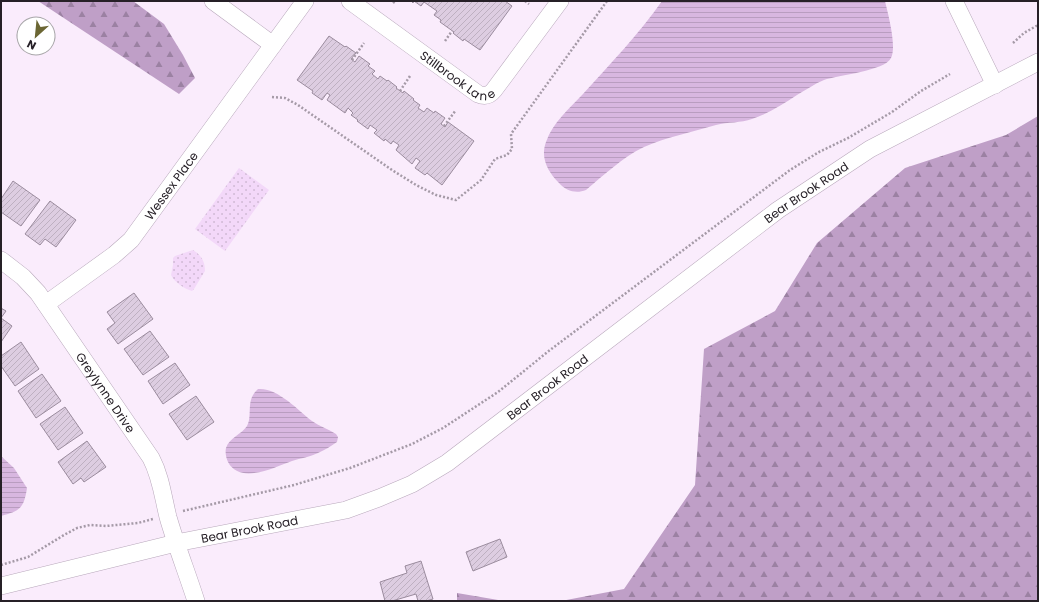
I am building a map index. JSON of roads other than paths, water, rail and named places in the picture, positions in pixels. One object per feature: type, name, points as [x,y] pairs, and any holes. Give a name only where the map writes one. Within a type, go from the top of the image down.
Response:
[{"type":"street","points":[[213,1],[273,45]]},
{"type":"street","name":"Wessex Place","points":[[46,304],[114,256],[131,240],[305,1]]},
{"type":"street","name":"Stillbrook Lane","points":[[350,1],[478,94],[485,96],[491,94],[560,1]]},
{"type":"street","points":[[954,1],[995,85]]},
{"type":"street","name":"Bear Brook Road","points":[[1,586],[176,543],[340,511],[380,498],[412,484],[447,462],[778,210],[870,149],[1038,62]]},
{"type":"street","name":"Greylynne Drive","points":[[1,260],[23,277],[46,304],[151,458],[159,478],[176,543],[196,601]]}]
